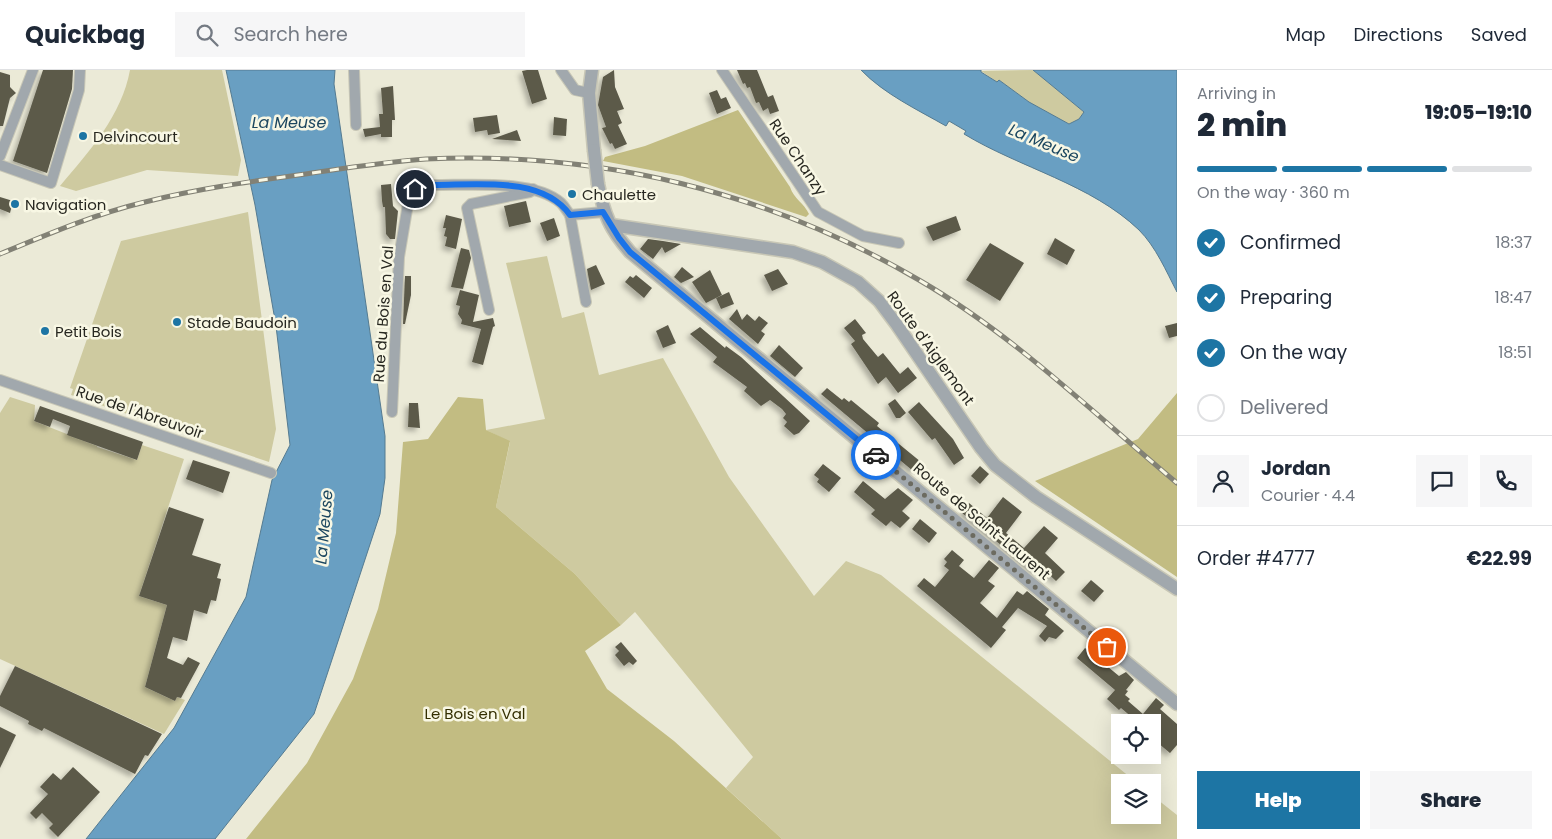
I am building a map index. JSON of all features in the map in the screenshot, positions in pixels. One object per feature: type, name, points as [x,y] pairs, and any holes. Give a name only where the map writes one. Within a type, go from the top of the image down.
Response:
[{"type":"street","points":[[0,156],[33,70]]},
{"type":"street","points":[[0,165],[51,183],[79,90],[80,70]]},
{"type":"street","points":[[354,70],[356,126]]},
{"type":"street","points":[[561,70],[575,90],[589,93]]},
{"type":"street","name":"Route de Saint-Laurent","points":[[592,70],[589,93],[594,150],[603,212],[630,252],[1177,704]]},
{"type":"street","name":"Rue Chanzy","points":[[722,70],[818,212],[863,236],[899,243]]},
{"type":"street","name":"Rue du Bois en Val","points":[[392,412],[399,256],[409,198],[415,189],[427,185],[522,186],[533,189],[562,203],[570,215]]},
{"type":"street","points":[[489,310],[467,208],[471,204],[530,192],[533,189]]},
{"type":"street","points":[[586,302],[570,215],[603,212]]},
{"type":"street","name":"Route d'Aiglemont","points":[[610,225],[793,252],[822,262],[858,282],[879,301],[897,325],[981,448],[995,465],[1036,498],[1177,589]]},
{"type":"street","name":"Rue de l'Abreuvoir","points":[[0,380],[271,473]]},
{"type":"shaded area","points":[[130,70],[222,70],[241,160],[238,176],[147,170],[76,191],[60,186],[93,146],[112,118],[126,87]]},
{"type":"shaded area","points":[[1033,70],[1084,112],[1079,119],[1069,124],[1029,102],[999,80],[997,82],[981,71]]},
{"type":"shaded area","name":"Stade Baudoin","points":[[248,212],[276,429],[269,462],[71,395],[73,389],[70,388],[121,241]]},
{"type":"shaded area","points":[[547,256],[562,318],[584,312],[599,375],[663,358],[729,477],[814,596],[846,561],[881,575],[1111,762],[1111,764],[1114,764],[1126,774],[1111,774],[1111,824],[1161,824],[1161,802],[1177,815],[1177,839],[782,839],[726,788],[753,757],[635,612],[621,625],[575,574],[496,507],[510,442],[486,430],[545,419],[506,263]]},
{"type":"shaded area","points":[[10,397],[35,405],[34,421],[97,447],[137,460],[142,445],[184,459],[139,596],[167,605],[145,687],[175,701],[177,697],[185,700],[164,734],[0,659],[0,413]]},
{"type":"green space","points":[[738,110],[794,195],[807,210],[809,214],[806,217],[682,176],[603,161],[605,157],[645,146]]},
{"type":"green space","points":[[1177,393],[1177,577],[1035,481],[1138,439]]},
{"type":"green space","name":"Le Bois en Val","points":[[458,397],[483,399],[486,430],[510,441],[496,507],[575,574],[621,625],[585,651],[607,689],[674,741],[782,839],[246,839],[307,763],[353,679],[378,609],[396,533],[403,442],[428,439]]},
{"type":"water","name":"La Meuse","points":[[226,70],[335,70],[334,84],[385,436],[385,478],[380,514],[314,714],[215,839],[86,839],[174,728],[246,597],[272,480],[290,445],[276,326],[255,205]]},
{"type":"water","name":"La Meuse","points":[[861,70],[981,70],[981,72],[997,82],[999,80],[1029,102],[1069,124],[1079,119],[1084,112],[1033,70],[1177,70],[1177,292],[1151,244],[1139,230],[1120,214],[1077,188],[986,146],[964,134],[966,131],[949,121],[946,126],[924,114],[880,87]]},
{"type":"building","points":[[43,70],[73,70],[72,89],[47,173],[13,161]]},
{"type":"building","points":[[538,70],[547,99],[532,104],[522,71]]},
{"type":"building","points":[[614,70],[615,87],[624,109],[617,111],[622,123],[618,125],[627,144],[615,149],[612,143],[610,144],[602,128],[606,127],[598,105],[603,77]]},
{"type":"building","points":[[737,70],[757,70],[768,97],[773,95],[779,111],[770,114],[768,108],[763,111],[759,102],[756,103],[750,87],[747,88],[745,83],[743,84]]},
{"type":"building","points":[[0,72],[10,75],[10,87],[16,93],[10,98],[3,126],[0,126]]},
{"type":"building","points":[[393,86],[395,120],[392,120],[392,137],[381,137],[381,134],[365,137],[363,129],[380,127],[379,114],[383,114],[381,88]]},
{"type":"building","points":[[717,90],[721,99],[726,97],[731,108],[717,114],[709,93]]},
{"type":"building","points":[[497,115],[500,133],[488,135],[487,130],[475,132],[473,118]]},
{"type":"building","points":[[554,117],[567,119],[566,136],[553,135]]},
{"type":"building","points":[[517,130],[521,141],[492,139]]},
{"type":"building","points":[[391,184],[393,206],[398,211],[395,239],[390,239],[386,234],[385,207],[383,207],[382,201],[381,185]]},
{"type":"building","points":[[0,197],[13,201],[10,213],[0,209]]},
{"type":"building","points":[[526,201],[531,222],[509,227],[504,206]]},
{"type":"building","points":[[446,215],[462,219],[456,249],[445,246],[447,237],[444,236],[446,228],[443,228]]},
{"type":"building","points":[[956,216],[961,230],[933,241],[926,227]]},
{"type":"building","points":[[554,218],[560,236],[547,241],[540,223]]},
{"type":"building","points":[[1055,238],[1075,250],[1067,265],[1047,254]]},
{"type":"building","points":[[648,239],[681,244],[665,253],[662,247],[653,259],[640,249]]},
{"type":"building","points":[[990,243],[1024,263],[1000,301],[966,280]]},
{"type":"building","points":[[461,248],[469,250],[471,258],[463,289],[451,287]]},
{"type":"building","points":[[596,265],[605,284],[591,290],[587,269]]},
{"type":"building","points":[[682,267],[694,277],[681,283],[674,277]]},
{"type":"building","points":[[778,269],[788,284],[772,291],[764,275]]},
{"type":"building","points":[[710,270],[722,295],[706,303],[692,282]]},
{"type":"building","points":[[636,275],[652,288],[644,298],[625,282],[630,276],[633,278]]},
{"type":"building","points":[[405,276],[411,276],[411,295],[405,324],[403,324]]},
{"type":"building","points":[[460,290],[479,295],[473,322],[493,318],[495,326],[493,327],[483,365],[472,362],[481,329],[461,324],[462,320],[458,314],[460,306],[456,305]]},
{"type":"building","points":[[729,292],[734,304],[721,309],[716,298]]},
{"type":"building","points":[[737,309],[742,320],[747,314],[755,321],[759,316],[768,323],[761,331],[765,334],[758,344],[729,319]]},
{"type":"building","points":[[855,319],[866,333],[862,335],[863,339],[878,357],[883,353],[900,374],[908,367],[917,378],[898,393],[886,377],[878,384],[851,344],[855,341],[844,328]]},
{"type":"building","points":[[1177,323],[1177,336],[1169,338],[1165,326]]},
{"type":"building","points":[[668,325],[676,343],[663,348],[656,331]]},
{"type":"building","points":[[700,327],[725,348],[726,346],[741,357],[810,421],[799,433],[794,435],[784,426],[787,422],[783,418],[786,414],[782,409],[770,400],[761,406],[744,391],[747,387],[713,362],[717,357],[690,334]]},
{"type":"building","points":[[779,345],[803,368],[795,377],[770,356]]},
{"type":"building","points":[[827,388],[842,400],[844,398],[849,402],[851,400],[879,423],[877,426],[921,462],[913,471],[821,394]]},
{"type":"building","points":[[895,399],[906,413],[900,418],[896,418],[888,404]]},
{"type":"building","points":[[919,402],[953,439],[964,458],[954,465],[935,438],[932,440],[908,412]]},
{"type":"building","points":[[409,403],[418,403],[420,428],[408,427]]},
{"type":"building","points":[[40,406],[143,442],[137,460],[67,435],[70,426],[53,419],[50,427],[34,421]]},
{"type":"building","points":[[193,460],[230,472],[223,493],[186,479]]},
{"type":"building","points":[[823,464],[841,478],[829,492],[817,482],[819,479],[814,475]]},
{"type":"building","points":[[980,466],[989,474],[980,484],[971,476]]},
{"type":"building","points":[[863,481],[885,499],[898,488],[913,500],[902,511],[910,518],[900,528],[891,521],[886,526],[871,514],[875,510],[854,492]]},
{"type":"building","points":[[1003,497],[1022,512],[1006,533],[1024,548],[1044,526],[1058,538],[1045,553],[1065,572],[1056,581],[1040,566],[1035,573],[962,513],[969,503],[987,518]]},
{"type":"building","points":[[169,507],[204,519],[192,555],[221,564],[217,578],[221,579],[216,601],[211,600],[207,614],[194,610],[187,641],[173,637],[167,658],[183,665],[188,657],[200,663],[181,698],[177,697],[175,701],[145,687],[167,605],[139,596]]},
{"type":"building","points":[[920,519],[937,533],[929,543],[912,529]]},
{"type":"building","points":[[952,550],[964,560],[959,566],[974,578],[989,560],[999,568],[988,581],[995,586],[980,603],[997,618],[1017,591],[1023,595],[1027,591],[1049,609],[1045,615],[1064,631],[1056,639],[1049,637],[1045,642],[1039,636],[1047,626],[1018,608],[1002,627],[1006,630],[991,648],[917,586],[924,578],[935,587],[949,570],[944,566],[947,562],[944,559]]},
{"type":"building","points":[[1091,580],[1104,591],[1094,602],[1081,591]]},
{"type":"building","points":[[621,642],[637,661],[633,665],[629,662],[624,666],[615,655],[619,651],[615,647]]},
{"type":"building","points":[[1085,648],[1119,676],[1126,672],[1134,680],[1126,690],[1128,691],[1125,695],[1130,699],[1128,701],[1143,714],[1128,714],[1121,708],[1119,710],[1107,699],[1115,690],[1077,658]]},
{"type":"building","points":[[15,666],[162,734],[148,756],[145,755],[135,774],[44,728],[42,731],[28,724],[29,721],[0,706],[0,696]]},
{"type":"building","points":[[1156,698],[1164,705],[1160,709],[1177,724],[1177,745],[1170,753],[1161,746],[1161,714],[1143,714]]},
{"type":"building","points":[[0,727],[16,735],[0,768]]},
{"type":"building","points":[[73,767],[100,792],[58,837],[49,828],[53,824],[42,813],[36,819],[30,813],[48,794],[40,787],[53,773],[61,780]]},
{"type":"railway","points":[[0,254],[90,218],[183,193],[394,162],[426,159],[491,158],[555,162],[681,183],[743,201],[803,223],[862,249],[919,280],[988,325],[1020,350],[1177,483]]},
{"type":"way so far","points":[[876,455],[1107,647]]},
{"type":"place","name":"Delvincourt","points":[[83,136]]},
{"type":"place","name":"Chaulette","points":[[572,194]]},
{"type":"place","name":"Navigation","points":[[15,204]]},
{"type":"place","name":"Stade Baudoin","points":[[177,322]]},
{"type":"place","name":"Petit Bois","points":[[45,331]]},
{"type":"route","points":[[415,189],[427,185],[522,186],[549,195],[562,203],[570,215],[603,212],[630,252],[876,455]]}]
